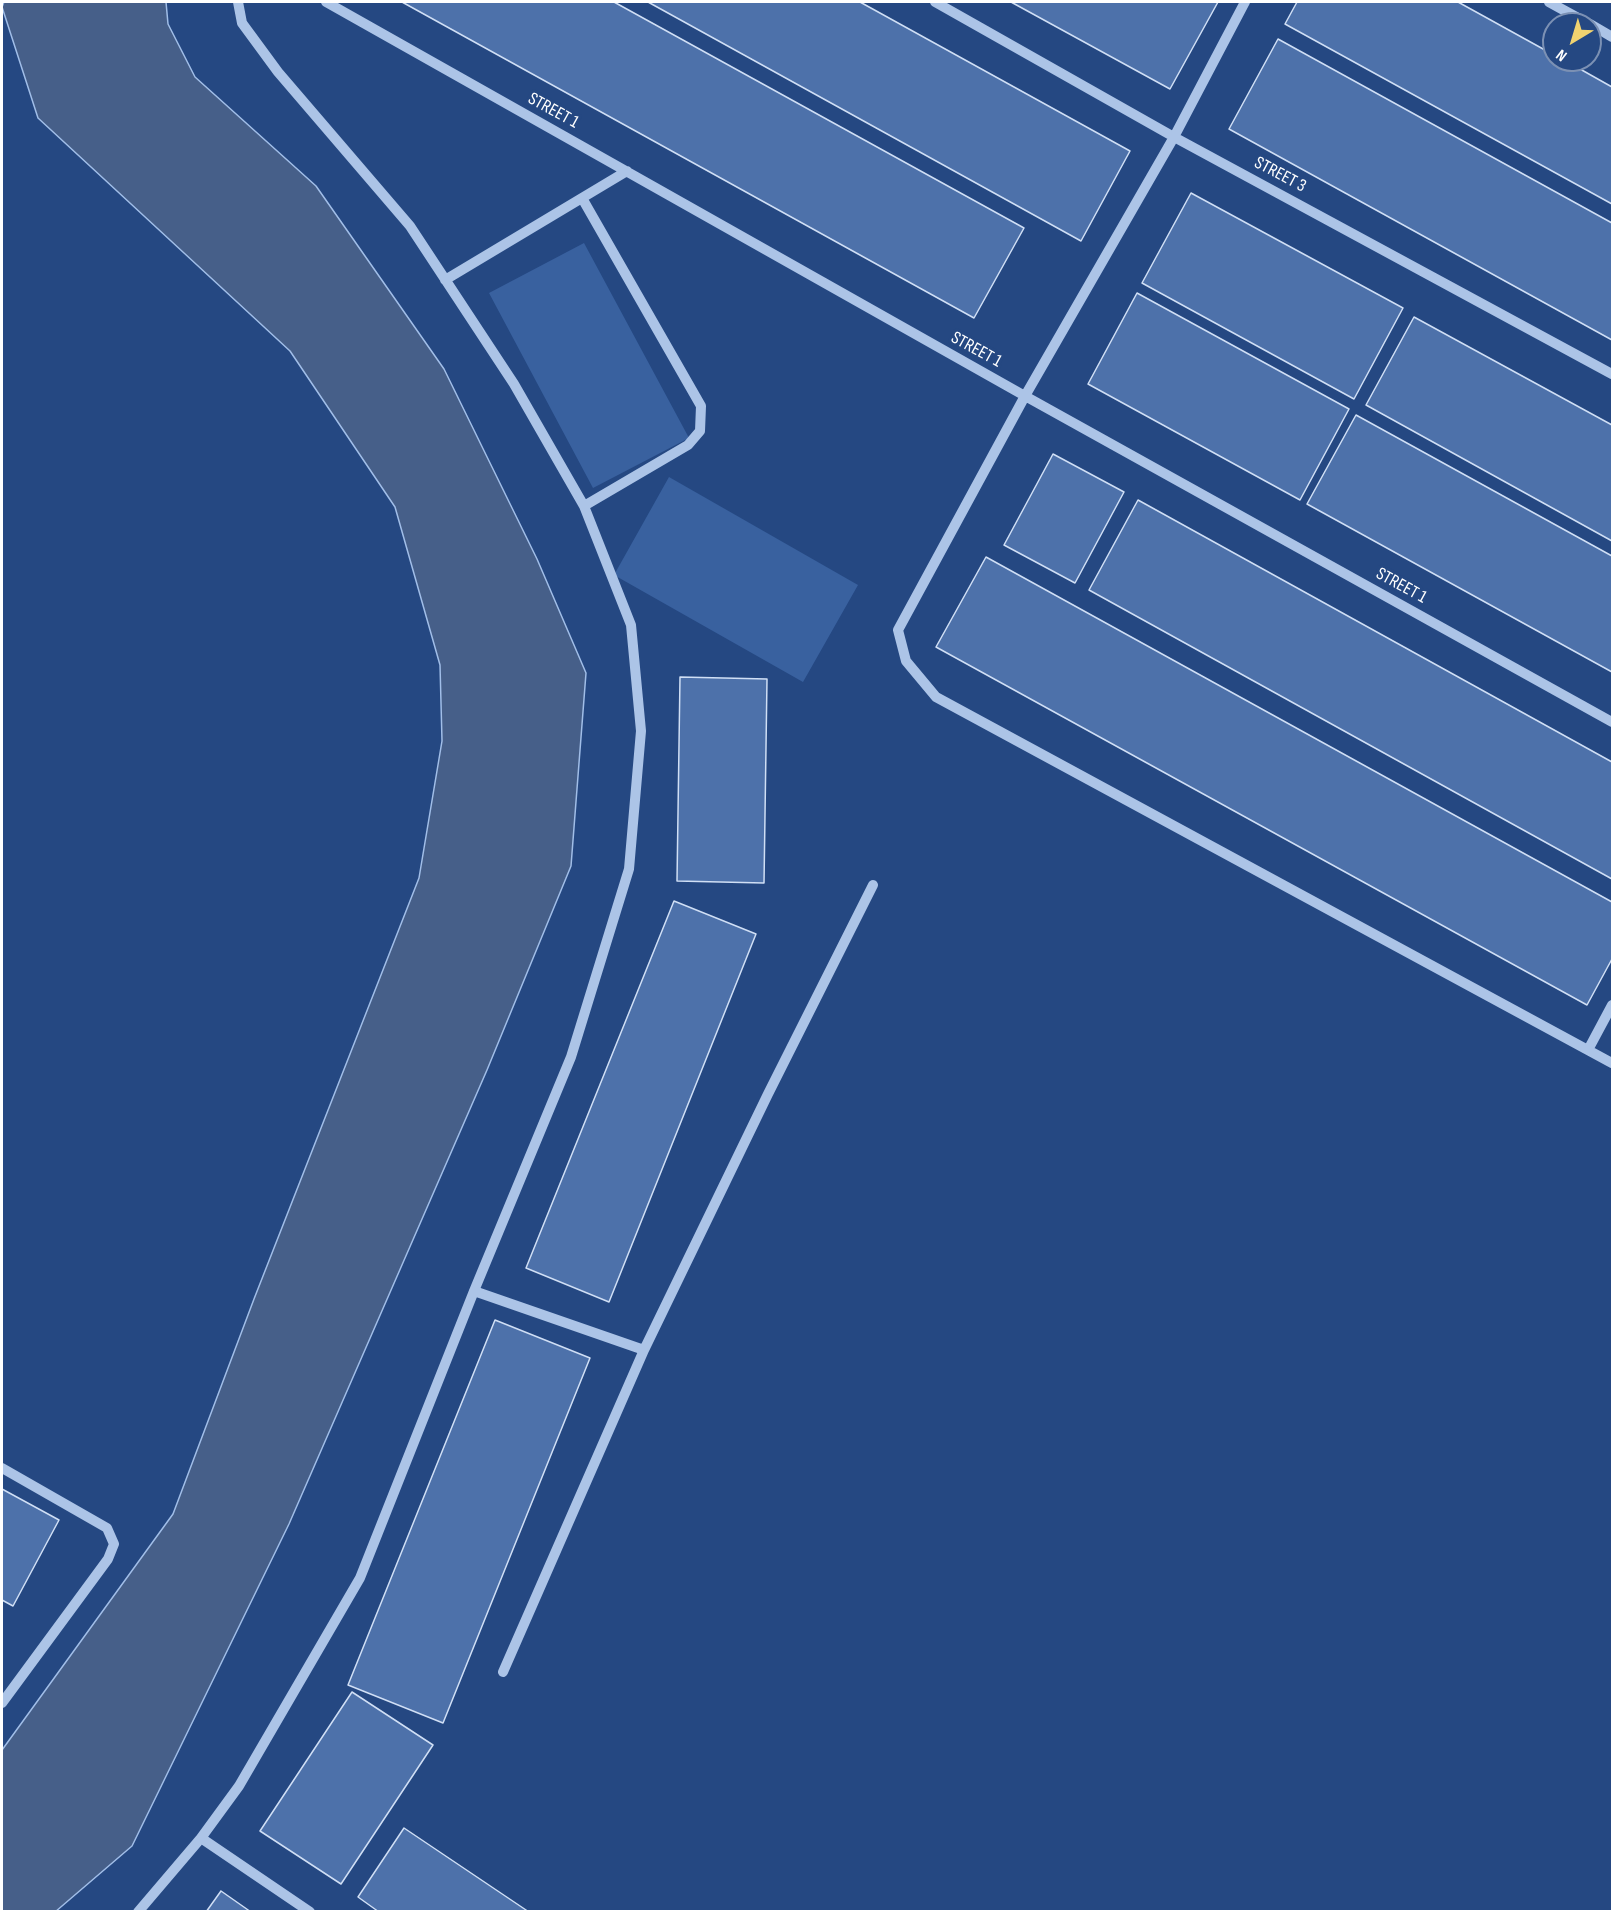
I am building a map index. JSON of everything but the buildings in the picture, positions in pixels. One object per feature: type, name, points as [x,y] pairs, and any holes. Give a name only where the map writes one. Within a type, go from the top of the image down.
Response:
[{"type":"street","points":[[138,1911],[201,1838],[239,1786],[360,1578],[474,1291],[571,1057],[629,868],[641,731],[631,625],[584,506],[514,384],[410,226],[278,72],[242,24],[238,2]]},
{"type":"street","name":"STREET 1","points":[[326,2],[1024,396],[1612,722]]},
{"type":"street","name":"STREET 3","points":[[935,2],[1174,137],[1612,374]]},
{"type":"street","points":[[1245,2],[1174,137],[1024,396],[898,630],[906,661],[936,697],[1612,1063]]},
{"type":"street","points":[[1549,2],[1568,12]]},
{"type":"street","points":[[445,280],[627,171]]},
{"type":"street","points":[[582,198],[701,406],[700,431],[688,445],[584,506]]},
{"type":"street","points":[[503,1672],[644,1350],[873,885]]},
{"type":"street","points":[[1588,1050],[1612,1005]]},
{"type":"street","points":[[474,1291],[644,1350]]},
{"type":"street","points":[[2,1468],[107,1528],[114,1544],[108,1558],[2,1703]]},
{"type":"street","points":[[201,1838],[310,1911]]},
{"type":"shaded area","points":[[4,2],[166,2],[168,24],[195,77],[316,186],[444,369],[537,559],[586,673],[571,866],[487,1070],[289,1524],[132,1846],[55,1912],[2,1911],[2,1750],[173,1514],[254,1299],[419,878],[442,741],[440,665],[395,507],[290,351],[38,118],[2,7]]},
{"type":"shaded area","points":[[584,243],[689,438],[593,488],[489,293]]},
{"type":"shaded area","points":[[669,477],[858,585],[803,682],[614,575]]}]
